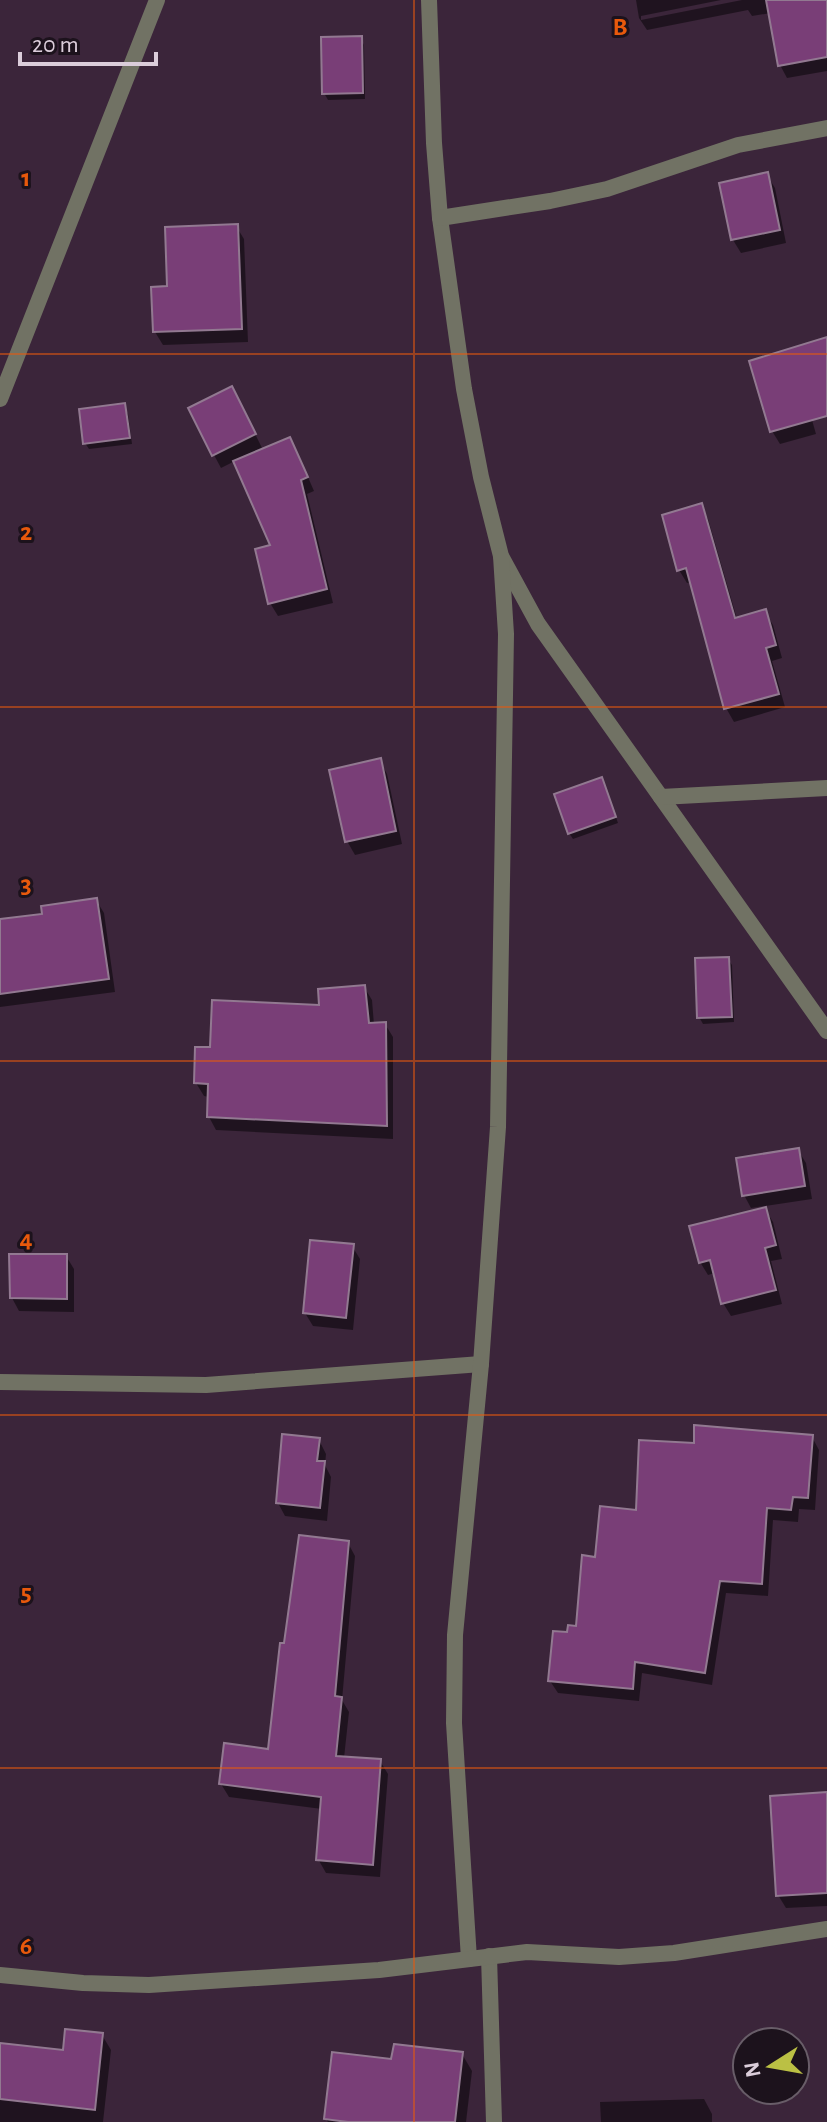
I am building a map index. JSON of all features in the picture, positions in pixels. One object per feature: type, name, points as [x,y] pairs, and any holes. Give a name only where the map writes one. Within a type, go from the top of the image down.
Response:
[{"type":"street","points":[[0,399],[157,0]]},
{"type":"street","points":[[429,0],[433,127],[440,218],[464,389],[481,477],[501,556],[506,634],[498,1127],[481,1364],[455,1635],[454,1723],[469,1959]]},
{"type":"street","points":[[440,218],[607,189],[738,145],[827,128]]},
{"type":"street","points":[[501,556],[538,624],[827,1031]]},
{"type":"street","points":[[661,797],[827,788]]},
{"type":"street","points":[[0,1382],[206,1385],[481,1364]]},
{"type":"street","points":[[0,1975],[83,1983],[149,1985],[379,1970],[527,1952],[619,1957],[674,1953],[827,1929]]},
{"type":"street","points":[[489,1956],[494,2122]]},
{"type":"building","points":[[766,0],[827,0],[827,57],[778,66]]},
{"type":"building","points":[[362,36],[363,93],[322,94],[321,37]]},
{"type":"building","points":[[768,172],[780,230],[731,240],[719,183]]},
{"type":"building","points":[[238,224],[242,329],[153,332],[151,287],[167,286],[165,227]]},
{"type":"building","points":[[827,337],[827,416],[770,432],[749,361]]},
{"type":"building","points":[[232,386],[256,434],[212,456],[188,408]]},
{"type":"building","points":[[125,403],[130,438],[83,444],[79,409]]},
{"type":"building","points":[[290,437],[308,477],[301,480],[327,589],[268,604],[255,549],[270,545],[233,461]]},
{"type":"building","points":[[702,503],[735,618],[766,609],[776,645],[766,648],[779,694],[724,709],[686,568],[677,571],[662,515]]},
{"type":"building","points":[[381,758],[396,831],[345,842],[329,770]]},
{"type":"building","points":[[602,777],[616,817],[568,834],[554,794]]},
{"type":"building","points":[[97,898],[109,979],[0,994],[0,919],[42,914],[41,906]]},
{"type":"building","points":[[729,957],[732,1017],[697,1018],[695,958]]},
{"type":"building","points":[[365,985],[369,1023],[386,1022],[387,1126],[207,1117],[208,1084],[194,1083],[195,1047],[210,1047],[212,1000],[319,1005],[318,989]]},
{"type":"building","points":[[799,1148],[805,1186],[742,1196],[736,1158]]},
{"type":"building","points":[[766,1207],[776,1245],[765,1248],[776,1290],[721,1304],[710,1260],[699,1263],[689,1226]]},
{"type":"building","points":[[310,1240],[354,1244],[346,1318],[303,1313]]},
{"type":"building","points":[[9,1254],[67,1254],[67,1299],[10,1298]]},
{"type":"building","points":[[694,1425],[813,1435],[808,1498],[793,1497],[791,1510],[767,1508],[762,1584],[720,1581],[705,1673],[635,1662],[633,1689],[548,1681],[553,1631],[567,1632],[568,1625],[576,1626],[582,1555],[595,1557],[600,1506],[636,1510],[639,1440],[694,1443]]},
{"type":"building","points":[[282,1434],[320,1438],[317,1461],[325,1461],[320,1508],[276,1503]]},
{"type":"building","points":[[299,1535],[349,1541],[335,1696],[342,1697],[336,1756],[381,1759],[373,1865],[316,1860],[321,1797],[219,1784],[224,1743],[268,1749],[280,1643],[284,1643]]},
{"type":"building","points":[[827,1792],[827,1893],[776,1896],[770,1796]]},
{"type":"building","points":[[65,2029],[103,2033],[95,2110],[0,2099],[0,2043],[63,2050]]},
{"type":"building","points":[[394,2044],[463,2052],[455,2122],[348,2122],[324,2119],[332,2052],[391,2059]]}]
